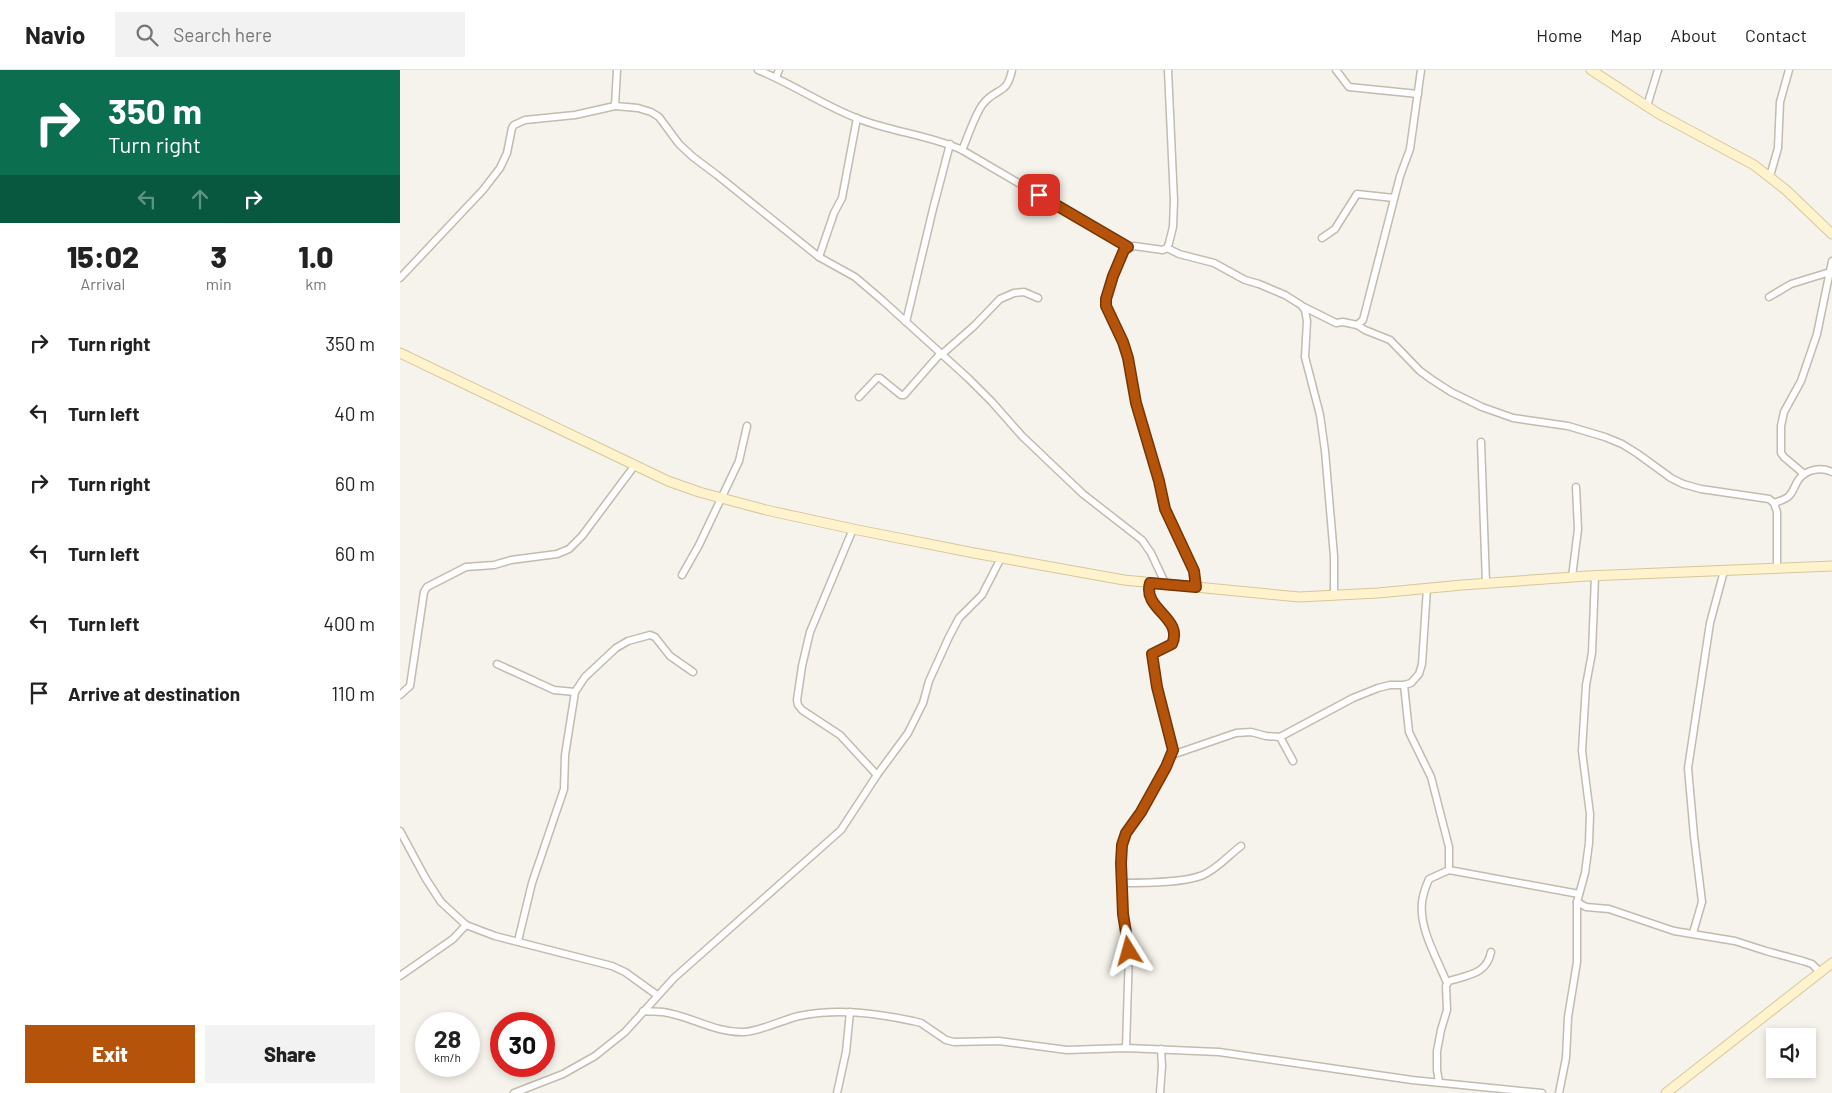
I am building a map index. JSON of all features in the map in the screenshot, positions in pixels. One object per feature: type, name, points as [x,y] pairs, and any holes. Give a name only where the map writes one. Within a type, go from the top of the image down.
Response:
[{"type":"main road","points":[[1591,70],[1647,106],[1721,146],[1770,176],[1831,229]]},
{"type":"main road","points":[[400,353],[668,481],[721,498],[853,529],[1124,580],[1299,597],[1378,593],[1572,577],[1832,566]]},
{"type":"main road","points":[[1666,1093],[1832,964]]},
{"type":"street","points":[[615,106],[617,70]]},
{"type":"street","points":[[758,70],[776,77],[857,118],[880,127],[950,144],[1128,247]]},
{"type":"street","points":[[776,77],[780,70]]},
{"type":"street","points":[[962,150],[983,104],[993,94],[1006,88],[1012,70]]},
{"type":"street","points":[[1167,248],[1173,227],[1174,201],[1168,70]]},
{"type":"street","points":[[1336,70],[1349,87],[1418,94]]},
{"type":"street","points":[[1357,324],[1363,320],[1394,198],[1410,149],[1421,70]]},
{"type":"street","points":[[1647,106],[1658,70]]},
{"type":"street","points":[[1770,176],[1778,148],[1780,102],[1789,70]]},
{"type":"street","points":[[400,278],[483,190],[500,168],[507,153],[514,125],[525,120],[575,115],[615,106],[638,108],[651,112],[659,117],[679,144],[693,157],[731,185],[819,257],[855,277],[941,354],[980,390],[1022,436],[1083,494],[1142,540],[1152,553],[1166,585]]},
{"type":"street","points":[[819,257],[834,213],[842,198],[857,118]]},
{"type":"street","points":[[906,322],[950,144]]},
{"type":"street","points":[[1322,238],[1335,229],[1357,194],[1394,198]]},
{"type":"street","points":[[1196,587],[1194,571],[1165,509],[1159,481],[1136,403],[1128,358],[1123,342],[1106,306],[1106,299],[1113,276],[1124,250],[1128,247],[1134,246],[1160,250],[1167,248],[1179,254],[1214,263],[1245,280],[1259,284],[1336,323],[1357,324],[1365,330],[1390,340],[1420,371],[1441,387],[1482,408],[1513,418],[1568,426],[1605,437],[1638,454],[1671,478],[1683,484],[1701,489],[1769,499],[1776,505],[1777,512],[1777,569]]},
{"type":"street","points":[[1804,474],[1781,453],[1781,426],[1784,412],[1801,381],[1817,334],[1832,261]]},
{"type":"street","points":[[1769,297],[1791,284],[1830,272]]},
{"type":"street","points":[[859,397],[877,378],[880,378],[901,395],[904,395],[941,354],[974,326],[1000,299],[1014,293],[1024,292],[1038,298]]},
{"type":"street","points":[[1301,305],[1307,316],[1305,357],[1320,415],[1325,451],[1334,556],[1334,595]]},
{"type":"street","points":[[1307,329],[1317,313]]},
{"type":"street","points":[[682,574],[699,546],[739,461],[748,426]]},
{"type":"street","points":[[1481,442],[1486,583]]},
{"type":"street","points":[[400,695],[410,686],[424,592],[427,587],[466,567],[494,565],[511,560],[557,554],[568,550],[582,536],[635,465]]},
{"type":"street","points":[[1774,502],[1785,499],[1790,495],[1799,478],[1804,474],[1820,469],[1832,472]]},
{"type":"street","points":[[1572,577],[1578,529],[1576,487]]},
{"type":"street","points":[[853,529],[810,632],[797,700],[798,706],[802,710],[840,735],[877,775]]},
{"type":"street","points":[[514,1093],[563,1074],[595,1056],[625,1032],[657,995],[841,830],[877,775],[908,733],[923,703],[930,681],[952,630],[959,618],[982,596],[1001,558]]},
{"type":"street","points":[[1693,933],[1702,902],[1688,768],[1710,623],[1724,571]]},
{"type":"street","points":[[1558,1093],[1566,1058],[1568,1017],[1577,962],[1577,902],[1585,873],[1589,843],[1590,805],[1582,751],[1586,685],[1592,653],[1595,576]]},
{"type":"street","points":[[1126,1048],[1129,951],[1123,914],[1122,845],[1126,833],[1141,812],[1172,755],[1172,743],[1157,687],[1152,654],[1172,644],[1175,635],[1170,622],[1148,594],[1150,583]]},
{"type":"street","points":[[1172,755],[1236,733],[1251,732],[1280,737],[1353,698],[1378,688],[1390,685],[1404,685],[1416,679],[1422,664],[1427,588]]},
{"type":"street","points":[[518,941],[532,883],[564,789],[565,756],[575,692],[585,677],[616,648],[628,641],[650,635],[655,637],[670,656],[693,672]]},
{"type":"street","points":[[497,664],[554,690],[575,692]]},
{"type":"street","points":[[1404,685],[1409,732],[1431,777],[1449,847],[1449,870]]},
{"type":"street","points":[[1280,737],[1293,761]]},
{"type":"street","points":[[400,830],[441,902],[466,925],[495,936],[612,966],[626,972],[657,995]]},
{"type":"street","points":[[1122,883],[1159,882],[1196,877],[1205,874],[1240,846]]},
{"type":"street","points":[[1439,1082],[1437,1051],[1447,1010],[1447,983],[1427,936],[1422,919],[1422,901],[1428,879],[1449,870],[1579,894]]},
{"type":"street","points":[[1577,902],[1586,906],[1609,909],[1674,931],[1735,941],[1803,960],[1812,964],[1820,972]]},
{"type":"street","points":[[400,976],[453,939],[466,925]]},
{"type":"street","points":[[1447,983],[1484,968],[1489,962],[1491,952]]},
{"type":"street","points":[[644,1012],[663,1012],[730,1032],[746,1032],[802,1015],[832,1011],[850,1012],[921,1023],[946,1040],[954,1042],[999,1040],[1067,1050],[1126,1048],[1219,1052],[1412,1080],[1542,1093]]},
{"type":"street","points":[[837,1093],[846,1052],[850,1012]]},
{"type":"street","points":[[1160,1093],[1161,1049]]},
{"type":"route","points":[[1039,195],[1128,247],[1124,250],[1113,276],[1106,299],[1106,306],[1123,342],[1128,358],[1136,403],[1168,519],[1189,558],[1194,571],[1196,587],[1150,583],[1148,590],[1150,599],[1170,622],[1175,635],[1172,644],[1152,654],[1157,687],[1173,750],[1166,767],[1141,812],[1126,833],[1122,845],[1123,914],[1129,951]]}]
